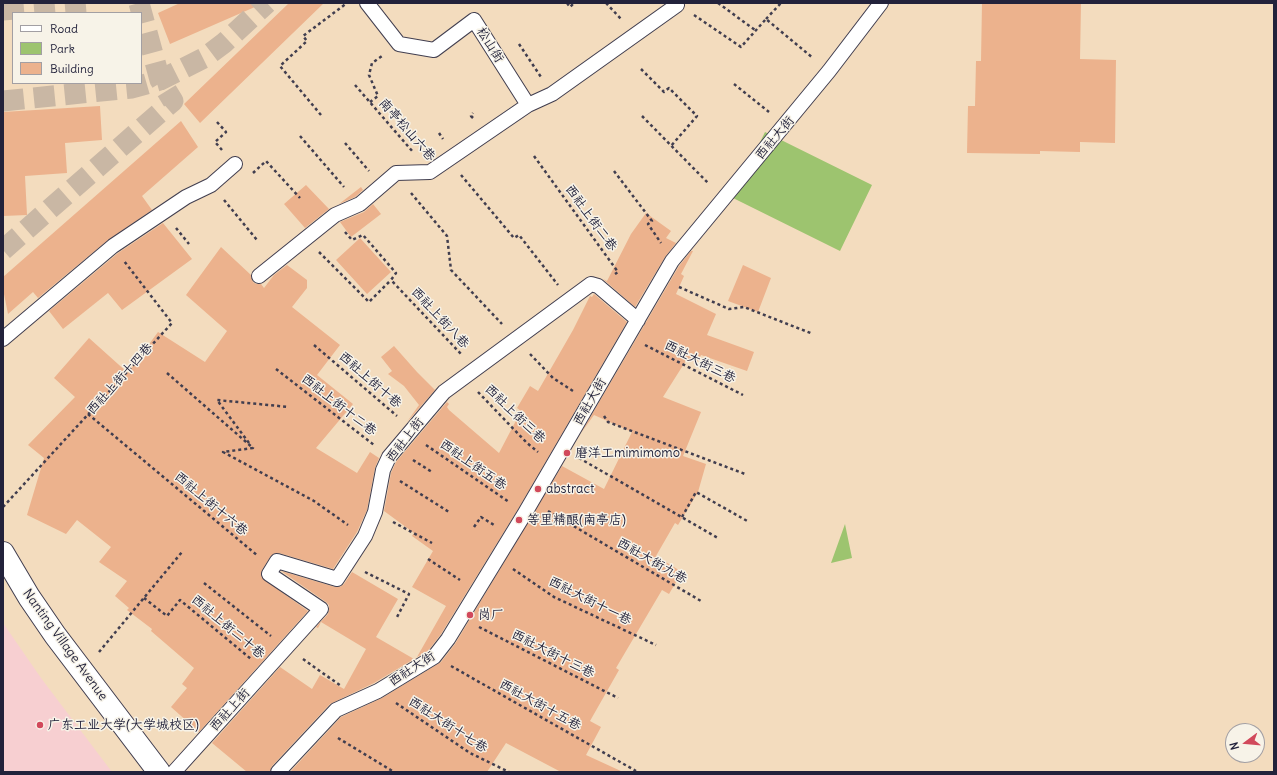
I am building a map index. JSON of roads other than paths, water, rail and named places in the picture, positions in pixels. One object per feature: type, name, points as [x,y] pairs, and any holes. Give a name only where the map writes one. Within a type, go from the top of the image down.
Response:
[{"type":"street","name":"Nanting Village Avenue","points":[[3,553],[29,597],[55,635],[159,772]]},
{"type":"lane","name":"松山街","points":[[367,3],[399,44],[434,50],[474,20],[528,105]]},
{"type":"lane","name":"西社大街","points":[[278,772],[336,710],[378,690],[434,657],[448,639],[511,537],[672,261],[829,71],[881,3]]},
{"type":"lane","points":[[259,276],[335,215],[360,204],[396,173],[430,172],[528,105],[552,94],[677,5]]},
{"type":"lane","points":[[3,339],[113,246],[186,197],[211,185],[234,164]]},
{"type":"lane","name":"西社上街","points":[[174,772],[321,609],[269,574],[277,561],[337,579],[365,536],[375,512],[383,470],[389,457],[444,392],[591,284],[598,286],[638,320]]},
{"type":"tunnel","points":[[3,10],[86,3]]},
{"type":"tunnel","points":[[139,3],[141,12]]},
{"type":"tunnel","points":[[3,101],[132,88],[160,80],[204,58],[224,43],[267,3]]},
{"type":"tunnel","points":[[3,250],[173,101],[160,80],[142,14]]},
{"type":"place","name":"磨洋工mimimomo","points":[[567,453]]},
{"type":"place","name":"abstract","points":[[538,489]]},
{"type":"place","name":"等里精酿(南亭店)","points":[[519,520]]},
{"type":"place","name":"岗厂","points":[[470,615]]},
{"type":"place","name":"广东工业大学(大学城校区)","points":[[40,725]]}]
